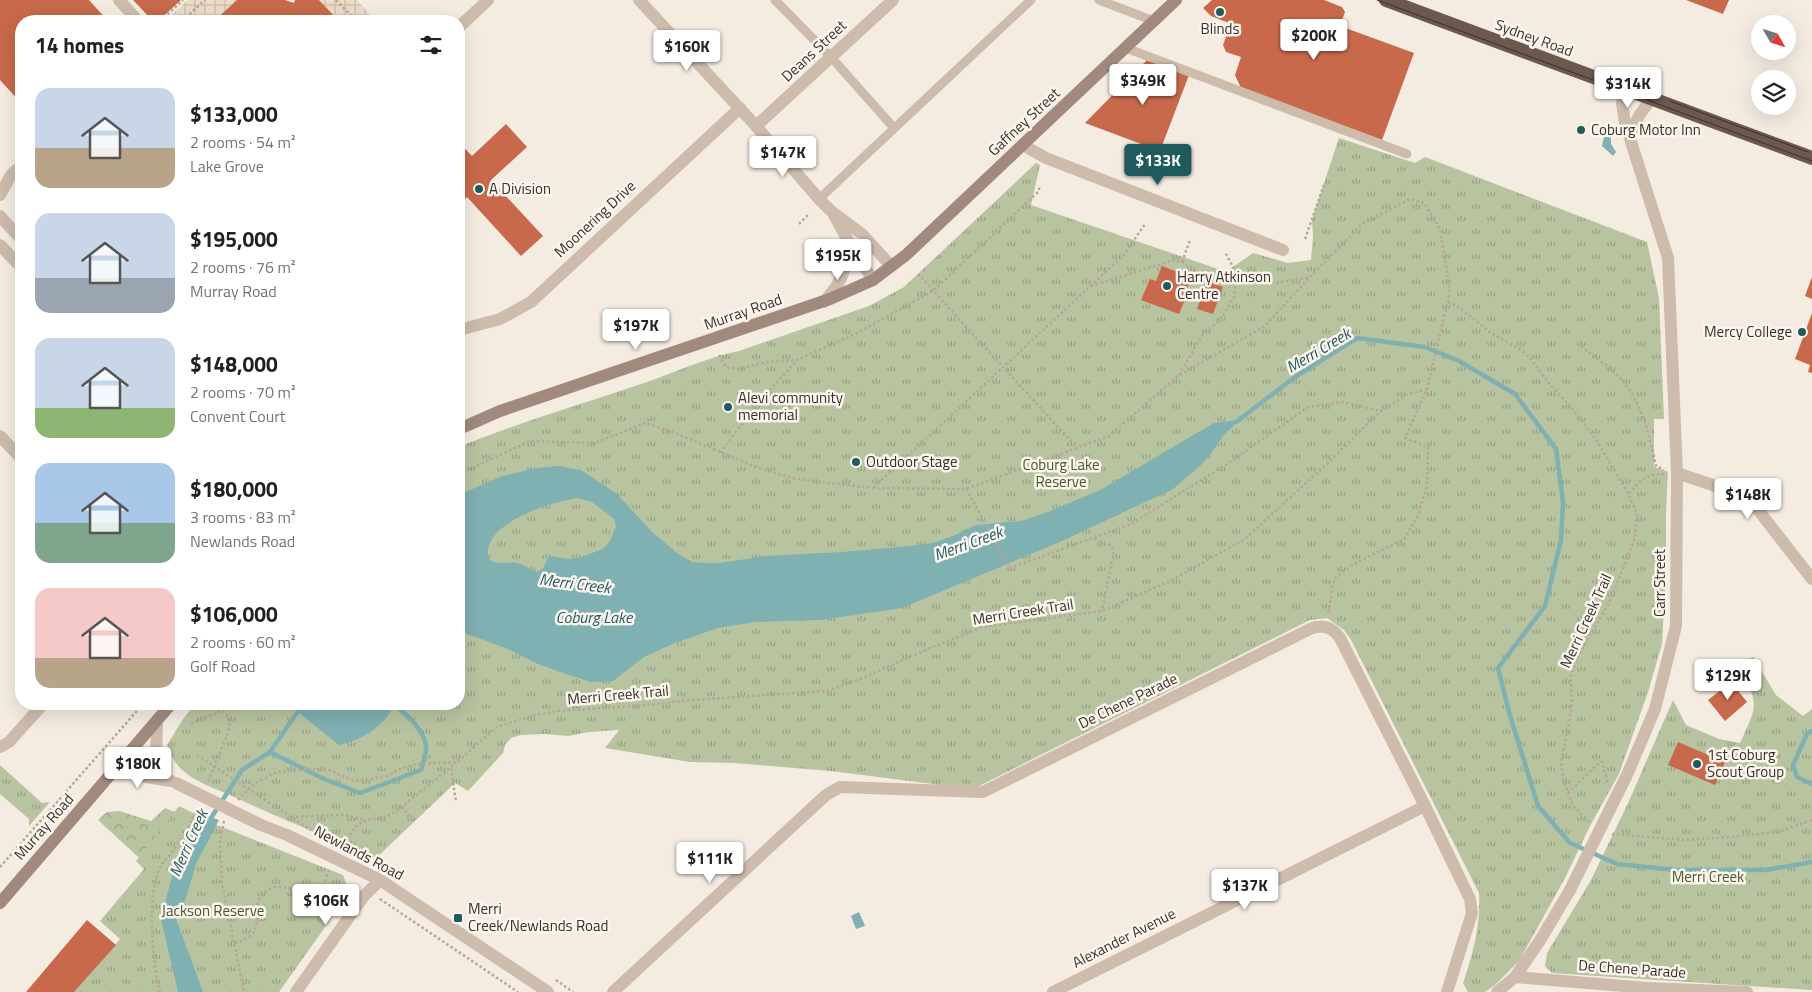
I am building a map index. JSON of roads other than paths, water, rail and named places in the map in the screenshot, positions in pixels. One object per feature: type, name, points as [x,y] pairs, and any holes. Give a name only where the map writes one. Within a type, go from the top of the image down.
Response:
[{"type":"highway","name":"Sydney Road","points":[[1386,0],[1812,158]]},
{"type":"main road","name":"Gaffney Street","points":[[892,266],[904,257],[1176,0]]},
{"type":"main road","name":"Murray Road","points":[[465,427],[500,412],[824,302],[873,280],[892,266]]},
{"type":"main road","name":"Murray Road","points":[[0,903],[166,710]]},
{"type":"street","points":[[118,0],[132,15]]},
{"type":"street","points":[[465,21],[488,0]]},
{"type":"street","points":[[638,0],[740,108],[819,199],[831,211],[862,234],[892,266]]},
{"type":"street","name":"Deans Street","points":[[756,126],[893,0]]},
{"type":"street","name":"Carr Street","points":[[1497,992],[1514,977],[1539,942],[1570,890],[1614,803],[1655,709],[1676,626],[1668,258],[1623,112],[1624,88]]},
{"type":"street","points":[[1630,134],[1637,119],[1652,98]]},
{"type":"street","name":"Moonering Drive","points":[[465,328],[500,319],[531,302],[740,108]]},
{"type":"street","points":[[1023,145],[1046,158],[1283,250]]},
{"type":"street","points":[[0,195],[5,177]]},
{"type":"street","points":[[831,211],[850,246],[873,280]]},
{"type":"street","points":[[0,216],[15,232]]},
{"type":"street","points":[[0,245],[15,260]]},
{"type":"street","points":[[824,302],[834,290],[843,274],[850,246]]},
{"type":"street","points":[[0,436],[15,452]]},
{"type":"street","points":[[1673,473],[1748,497],[1812,579]]},
{"type":"street","name":"De Chene Parade","points":[[613,992],[826,796],[840,788],[983,792],[1312,628],[1324,625],[1334,631],[1340,638],[1425,806]]},
{"type":"street","points":[[0,747],[9,742],[38,710]]},
{"type":"street","points":[[157,720],[156,759],[158,767],[172,782]]},
{"type":"street","name":"Newlands Road","points":[[119,765],[140,776],[172,782],[261,825],[287,835],[333,863],[380,880],[548,992]]},
{"type":"street","points":[[1425,806],[1470,899],[1472,913],[1447,992]]},
{"type":"street","name":"Alexander Avenue","points":[[1052,992],[1425,806]]},
{"type":"street","points":[[296,992],[369,892],[380,880]]},
{"type":"street","name":"De Chene Parade","points":[[1514,977],[1647,990],[1747,992]]},
{"type":"lane","points":[[775,0],[831,57],[894,128]]},
{"type":"lane","points":[[819,199],[1031,0]]},
{"type":"lane","points":[[1100,0],[1154,21]]},
{"type":"lane","points":[[1126,48],[1407,154]]},
{"type":"water","points":[[1605,132],[1611,133],[1611,144],[1616,152],[1613,156],[1602,146]]},
{"type":"water","name":"Coburg Lake","points":[[1239,420],[1223,436],[1200,466],[1173,489],[1062,541],[902,608],[820,620],[755,622],[718,628],[675,643],[644,657],[613,681],[591,682],[566,674],[465,633],[465,492],[502,476],[537,468],[558,466],[581,470],[617,494],[652,532],[677,553],[692,562],[708,563],[766,556],[842,552],[933,543],[976,525],[1021,521],[1100,490],[1214,423]],"holes":[[[578,498],[592,502],[614,519],[616,526],[610,541],[603,549],[578,558],[569,559],[549,556],[543,568],[538,572],[518,563],[499,563],[489,559],[489,546],[495,535],[520,516],[536,509]]]},
{"type":"water","points":[[295,710],[392,710],[371,732],[356,740],[339,745]]},
{"type":"water","points":[[202,814],[219,820],[196,864],[182,911],[176,919],[203,992],[178,992],[161,919],[175,865],[196,832]]},
{"type":"water","points":[[859,912],[865,926],[856,929],[851,916]]},
{"type":"waterway","name":"Merri Creek","points":[[1236,422],[1295,377],[1357,338],[1425,347],[1459,361],[1515,394],[1556,449],[1563,502],[1561,540],[1545,606],[1498,668],[1509,712],[1538,806],[1570,843],[1617,864],[1675,870],[1766,870],[1812,862]]},
{"type":"waterway","name":"Merri Creek","points":[[209,821],[242,770],[270,752],[299,710]]},
{"type":"waterway","points":[[270,752],[324,779],[360,793],[421,770],[426,752],[425,740],[414,723],[400,710]]},
{"type":"waterway","points":[[1812,731],[1807,734],[1793,765],[1797,777],[1812,784]]},
{"type":"tram line","points":[[1377,0],[1812,161]]},
{"type":"tram line","points":[[1670,101],[1808,152]]},
{"type":"place","name":"Blinds","points":[[1220,12]]},
{"type":"place","name":"Coburg Motor Inn","points":[[1581,130]]},
{"type":"place","name":"A Division","points":[[479,189]]},
{"type":"place","name":"Harry Atkinson Centre","points":[[1167,286]]},
{"type":"place","name":"Mercy College","points":[[1802,332]]},
{"type":"place","name":"Alevi community memorial","points":[[728,407]]},
{"type":"place","name":"Outdoor Stage","points":[[856,462]]},
{"type":"place","name":"1st Coburg Scout Group","points":[[1697,764]]},
{"type":"place","name":"Merri Creek/Newlands Road","points":[[458,918]]},
{"type":"park label","name":"Coburg Lake Reserve","points":[[1061,474]]},
{"type":"park label","name":"Jackson Reserve","points":[[213,911]]}]
